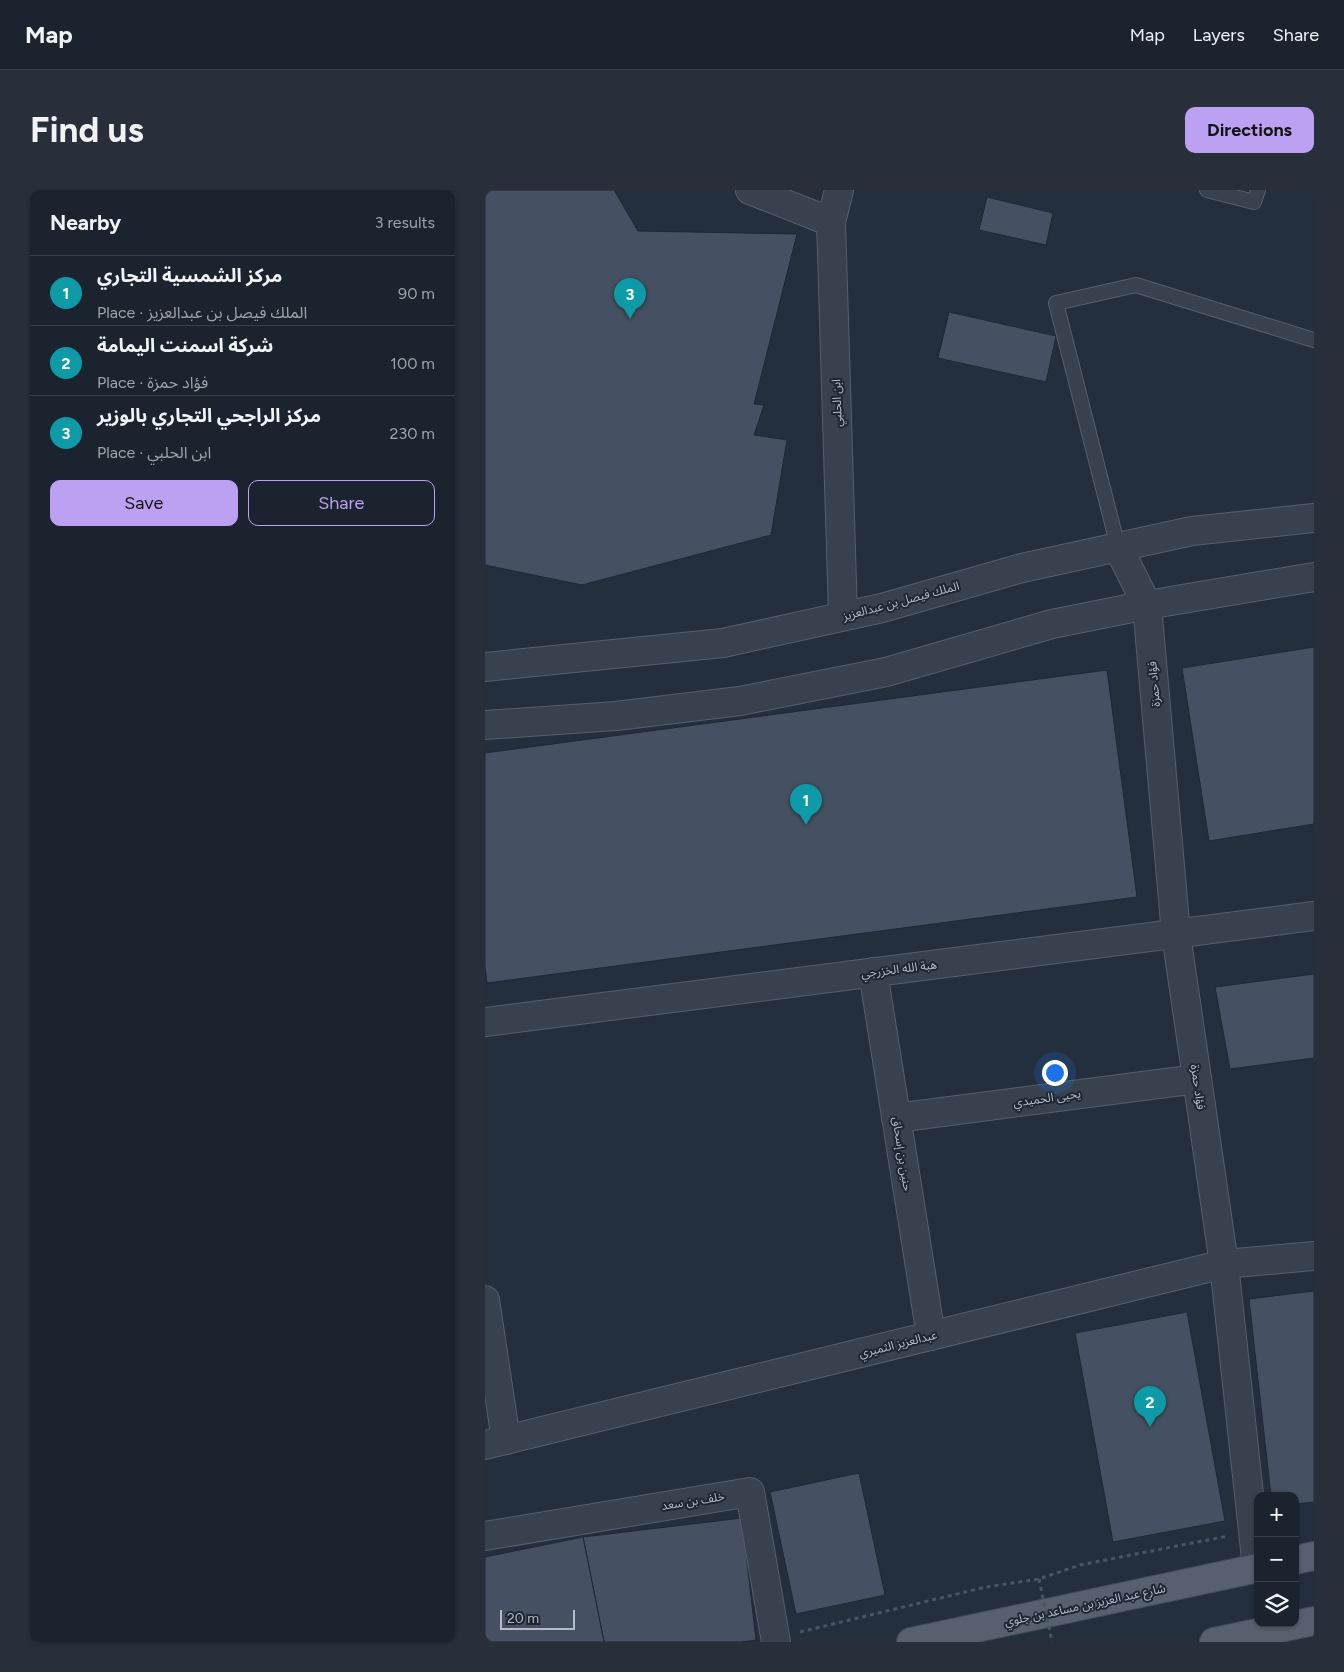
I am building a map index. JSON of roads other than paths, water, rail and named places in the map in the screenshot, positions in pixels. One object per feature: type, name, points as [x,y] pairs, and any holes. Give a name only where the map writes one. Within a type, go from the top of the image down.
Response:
[{"type":"main road","points":[[1299,1559],[1314,1556]]},
{"type":"main road","name":"شارع عبد العزيز بن مساعد بن جلوي","points":[[911,1642],[1254,1569]]},
{"type":"main road","points":[[1214,1642],[1314,1621]]},
{"type":"street","points":[[750,190],[831,222]]},
{"type":"street","name":"ابن الحلبي","points":[[839,190],[831,222],[843,616]]},
{"type":"street","name":"الملك فيصل بن عبدالعزيز","points":[[485,667],[723,643],[882,608],[1023,568],[1192,531],[1314,518]]},
{"type":"street","points":[[1118,547],[1147,605]]},
{"type":"street","points":[[485,725],[616,716],[740,701],[886,672],[1052,624],[1147,605],[1314,577]]},
{"type":"street","name":"فؤاد حمزة","points":[[1147,605],[1176,934],[1224,1264],[1254,1540]]},
{"type":"street","name":"هبة الله الخزرجي","points":[[485,1022],[1314,916]]},
{"type":"street","name":"حنين بن إسحاق","points":[[873,972],[931,1336]]},
{"type":"street","name":"يحيى الحميدي","points":[[896,1118],[1197,1079]]},
{"type":"street","name":"عبدالعزيز الثميري","points":[[496,1442],[1224,1264],[1314,1256]]},
{"type":"street","points":[[485,1300],[496,1442]]},
{"type":"street","name":"خلف بن سعد","points":[[485,1536],[750,1492],[776,1640]]},
{"type":"lane","points":[[1207,190],[1254,202],[1258,190]]},
{"type":"lane","points":[[1118,547],[1056,303],[1136,285],[1314,340]]},
{"type":"place","name":"مركز الراجحي التجاري بالوزير","points":[[630,319]]},
{"type":"place","name":"مركز الشمسية التجاري","points":[[806,825]]},
{"type":"place","name":"شركة اسمنت اليمامة","points":[[1150,1427]]}]
